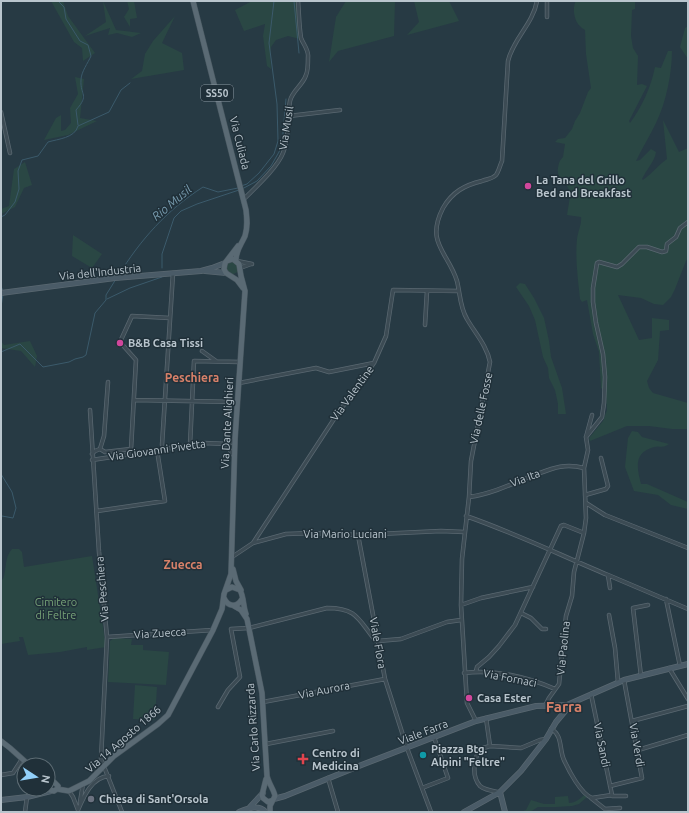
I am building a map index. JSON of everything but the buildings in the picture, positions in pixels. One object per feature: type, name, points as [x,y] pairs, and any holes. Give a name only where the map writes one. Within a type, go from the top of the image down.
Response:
[{"type":"main road","name":"Via Culiada","points":[[193,1],[243,196],[247,225],[244,238],[226,262]]},
{"type":"main road","name":"Via Culiada","points":[[236,260],[240,244]]},
{"type":"main road","points":[[228,274],[236,274],[240,269],[236,260],[231,259],[226,262],[223,267],[228,274],[237,280],[246,291]]},
{"type":"main road","name":"Via Dante Alighieri","points":[[224,594],[231,574],[235,439],[246,291],[240,269]]},
{"type":"main road","name":"Via Dante Alighieri","points":[[232,557],[234,576],[242,593]]},
{"type":"main road","points":[[220,614],[224,609],[233,606],[238,604],[242,599],[242,593],[235,587],[229,587],[224,594],[226,603],[233,606],[244,613],[248,622]]},
{"type":"main road","name":"Via 14 Agosto 1866","points":[[69,791],[84,784],[104,767],[114,756],[168,715],[213,630],[220,614],[224,594]]},
{"type":"main road","name":"Via Carlo Rizzarda","points":[[242,599],[248,622],[263,702],[267,776],[275,796],[268,812]]},
{"type":"main road","points":[[1,741],[20,757]]},
{"type":"main road","name":"Via Carlo Rizzarda","points":[[267,776],[263,798],[266,801],[268,812]]},
{"type":"main road","name":"Via 14 Agosto 1866","points":[[56,789],[76,787]]},
{"type":"main road","points":[[56,789],[69,791]]},
{"type":"main road","points":[[263,793],[269,789],[273,791]]},
{"type":"main road","points":[[266,801],[270,802],[274,799]]},
{"type":"street","name":"Via Musil","points":[[243,196],[270,172],[283,153],[290,100],[294,91],[306,77],[308,56],[301,36],[298,1]]},
{"type":"street","name":"Via delle Fosse","points":[[476,721],[467,703],[464,673],[461,620],[462,559],[469,497],[471,461],[490,362],[488,353],[466,318],[456,280],[440,249],[436,235],[438,222],[443,208],[452,195],[471,183],[490,179],[499,169],[502,161],[508,61],[510,51],[536,10],[537,1]]},
{"type":"street","points":[[547,1],[547,17]]},
{"type":"street","points":[[289,116],[340,110]]},
{"type":"street","points":[[1,112],[10,153]]},
{"type":"street","points":[[586,437],[602,417],[604,403],[605,377],[603,354],[593,302],[593,288],[597,263],[599,262],[617,267],[639,247],[647,246],[662,252],[666,251],[667,244],[676,237],[680,228],[688,222]]},
{"type":"street","points":[[236,260],[252,264],[240,269]]},
{"type":"street","name":"Via dell'Industria","points":[[201,271],[226,262]]},
{"type":"street","name":"Via dell'Industria","points":[[1,294],[124,277],[201,271],[228,274]]},
{"type":"street","points":[[162,445],[173,273]]},
{"type":"street","name":"Via Valentine","points":[[253,543],[336,416],[374,363],[386,336],[393,290],[459,292]]},
{"type":"street","points":[[425,324],[426,291]]},
{"type":"street","points":[[92,448],[94,446],[105,452],[131,449],[136,360],[120,342],[132,316],[170,318]]},
{"type":"street","points":[[202,351],[216,361]]},
{"type":"street","points":[[190,444],[195,360],[241,362]]},
{"type":"street","points":[[239,383],[316,368],[329,372],[374,363]]},
{"type":"street","points":[[92,454],[100,448],[104,436],[108,382]]},
{"type":"street","points":[[134,400],[238,402]]},
{"type":"street","name":"Via Peschiera","points":[[90,410],[92,460],[107,637],[101,758],[104,767]]},
{"type":"street","name":"Via Paolina","points":[[545,706],[559,684],[565,624],[572,596],[574,572],[584,533],[586,503],[583,468],[588,450],[586,437],[592,414]]},
{"type":"street","points":[[227,444],[232,443],[235,439]]},
{"type":"street","name":"Via Giovanni Pivetta","points":[[92,460],[190,444],[208,442],[227,444]]},
{"type":"street","name":"Via Giovanni Pivetta","points":[[221,444],[229,449],[235,457]]},
{"type":"street","points":[[227,444],[233,449],[235,457]]},
{"type":"street","points":[[97,510],[165,501],[157,450]]},
{"type":"street","points":[[585,495],[606,489],[608,486],[601,458]]},
{"type":"street","name":"Via Ita","points":[[469,497],[488,493],[555,467],[570,466],[583,468]]},
{"type":"street","points":[[586,503],[605,515],[688,548]]},
{"type":"street","points":[[466,516],[498,527],[577,563],[688,609]]},
{"type":"street","points":[[476,671],[477,667],[499,646],[515,625],[562,526],[564,525],[584,533]]},
{"type":"street","name":"Via Mario Luciani","points":[[232,557],[253,543],[286,534],[314,533],[358,535],[441,531],[464,532]]},
{"type":"street","name":"Viale Flora","points":[[358,535],[385,678],[406,748],[431,812]]},
{"type":"street","points":[[608,575],[610,588]]},
{"type":"street","points":[[461,605],[481,598],[533,587]]},
{"type":"street","points":[[666,599],[680,666]]},
{"type":"street","points":[[641,676],[633,608],[648,605]]},
{"type":"street","points":[[249,628],[327,608],[338,608],[355,614],[375,640],[378,641],[401,639],[447,622],[461,620]]},
{"type":"street","points":[[521,613],[531,618],[542,629],[546,629]]},
{"type":"street","points":[[609,615],[615,648],[618,682]]},
{"type":"street","name":"Via Carlo Rizzarda","points":[[218,707],[228,690],[240,677],[231,629],[249,628]]},
{"type":"street","name":"Via Zuecca","points":[[107,637],[213,630]]},
{"type":"street","points":[[464,812],[500,792],[523,769],[566,710],[567,705],[618,682],[688,664]]},
{"type":"street","points":[[669,668],[688,699]]},
{"type":"street","name":"Via Fornaci","points":[[464,673],[476,671],[513,676],[555,689]]},
{"type":"street","name":"Via Aurora","points":[[263,702],[385,678]]},
{"type":"street","name":"Via Verdi","points":[[610,786],[642,778],[624,680]]},
{"type":"street","name":"Via Sandi","points":[[591,694],[611,796]]},
{"type":"street","name":"Viale Farra","points":[[274,799],[476,721],[536,706],[567,705]]},
{"type":"street","points":[[632,721],[688,706]]},
{"type":"street","points":[[486,718],[490,746]]},
{"type":"street","points":[[551,730],[556,732],[564,760],[582,791],[605,809],[620,808]]},
{"type":"street","points":[[266,744],[333,731]]},
{"type":"street","points":[[638,750],[688,735]]},
{"type":"street","points":[[422,788],[448,778],[434,738]]},
{"type":"street","points":[[500,792],[489,791],[480,786],[474,768],[480,749],[490,746],[521,748],[546,739]]},
{"type":"street","points":[[104,767],[109,776],[122,812]]},
{"type":"street","points":[[1,775],[13,773],[16,768]]},
{"type":"street","points":[[78,811],[88,789],[103,777],[109,776]]},
{"type":"street","points":[[328,778],[338,812]]},
{"type":"street","points":[[78,811],[84,784]]},
{"type":"street","points":[[69,791],[78,811]]},
{"type":"street","name":"Viale Farra","points":[[273,791],[280,794],[290,793]]},
{"type":"street","points":[[500,792],[505,812]]},
{"type":"street","points":[[251,808],[263,793]]},
{"type":"street","points":[[588,796],[592,798],[626,796]]},
{"type":"street","points":[[1,800],[27,797],[25,812]]},
{"type":"street","points":[[239,812],[251,808],[260,802],[266,801]]},
{"type":"street","points":[[251,808],[261,808],[268,812]]},
{"type":"green space","points":[[51,1],[63,1],[68,16],[95,53],[83,61],[82,48],[74,42]]},
{"type":"green space","points":[[103,1],[116,30],[141,33],[132,37],[117,33],[108,35],[110,28],[85,36],[106,22]]},
{"type":"green space","points":[[127,1],[134,1],[137,18],[130,19],[130,27],[124,17],[129,9]]},
{"type":"green space","points":[[252,1],[297,1],[300,39],[288,36],[276,40],[271,47],[271,69],[267,66],[263,36],[265,24],[244,31],[235,10]]},
{"type":"green space","points":[[346,1],[395,1],[394,36],[338,51],[329,62],[336,17]]},
{"type":"green space","points":[[414,1],[449,1],[459,21],[407,35],[419,22]]},
{"type":"green space","points":[[576,1],[635,1],[635,9],[632,10],[631,36],[633,48],[638,56],[637,85],[642,84],[647,86],[629,121],[630,123],[646,96],[655,67],[661,68],[668,51],[672,51],[670,78],[663,106],[654,128],[636,161],[640,160],[651,149],[656,152],[654,159],[642,179],[643,180],[667,159],[663,120],[679,152],[688,148],[688,258],[671,297],[663,305],[654,304],[641,298],[618,295],[639,340],[652,338],[652,318],[669,320],[669,330],[660,331],[658,360],[647,381],[649,388],[653,393],[688,403],[688,429],[627,426],[590,441],[589,438],[603,421],[607,410],[603,351],[595,306],[595,282],[597,265],[599,262],[596,262],[594,272],[593,306],[602,351],[605,391],[601,388],[599,352],[593,334],[587,300],[582,302],[580,299],[576,254],[581,217],[567,215],[570,193],[566,184],[558,175],[559,162],[563,157],[565,144],[555,142],[558,139],[565,138],[572,129],[591,88],[586,54],[585,30],[578,24],[575,17],[574,7]]},
{"type":"green space","points":[[175,16],[162,43],[182,53],[184,70],[131,79],[142,71],[145,54],[153,41]]},
{"type":"green space","points":[[688,26],[688,59],[680,47],[685,28]]},
{"type":"green space","points":[[75,77],[84,79],[80,118],[97,121],[68,135],[44,140],[56,118],[61,115],[61,131],[65,130],[71,123],[70,108],[78,94]]},
{"type":"green space","points":[[25,162],[32,185],[24,188],[15,207],[1,214],[1,209],[9,206],[14,169]]},
{"type":"green space","points":[[73,235],[102,254],[92,268],[72,256]]},
{"type":"green space","points":[[235,260],[239,271],[232,275],[228,274],[225,264]]},
{"type":"green space","points":[[520,283],[525,284],[544,318],[551,357],[562,388],[566,414],[558,414],[558,404],[555,390],[549,378],[548,368],[543,357],[535,320],[529,306],[516,287]]},
{"type":"green space","points":[[1,341],[4,345],[30,341],[37,356],[35,367],[21,351],[1,348]]},
{"type":"green space","points":[[632,431],[638,432],[642,437],[669,444],[647,450],[640,457],[638,462],[638,472],[641,484],[647,484],[688,502],[688,509],[671,505],[658,495],[634,491],[625,467],[628,438]]},
{"type":"green space","name":"Cimitero di Feltre","points":[[12,549],[19,549],[22,552],[24,567],[92,556],[106,647],[87,650],[87,647],[60,652],[28,655],[23,637],[19,637],[20,641],[1,644],[1,580],[3,579],[9,552]]},
{"type":"green space","points":[[114,638],[132,639],[131,645],[143,645],[143,650],[169,652],[166,685],[108,682],[110,641]]},
{"type":"green space","points":[[135,685],[157,687],[155,719],[133,719]]},
{"type":"green space","points":[[584,795],[587,797],[579,804],[572,806],[538,807],[530,812],[520,812],[526,810],[531,800],[544,804],[555,804],[555,797],[568,796],[569,803],[571,803]]},
{"type":"waterway","points":[[58,1],[64,7],[66,19],[80,41],[88,45],[91,56],[81,77],[83,101],[76,110],[78,125]]},
{"type":"waterway","name":"Rio Musil","points":[[241,186],[247,184],[259,173],[274,154],[278,141],[277,104],[269,43],[274,1]]},
{"type":"waterway","points":[[294,1],[299,53]]},
{"type":"waterway","points":[[1,217],[5,215],[15,202],[19,189],[18,171],[22,160],[38,156],[48,142],[70,136],[78,126],[109,112],[121,90],[130,83]]},
{"type":"waterway","points":[[242,189],[257,181],[271,166],[279,152],[282,144],[286,99]]},
{"type":"waterway","name":"Rio Musil","points":[[118,276],[145,238],[166,216],[190,196],[203,187],[218,192],[238,188]]},
{"type":"waterway","points":[[162,268],[162,254],[174,218],[181,211],[197,204],[239,190]]},
{"type":"waterway","points":[[107,299],[130,288],[162,277]]},
{"type":"waterway","name":"Rio Musil","points":[[1,352],[20,344],[43,367],[69,362],[83,357],[86,355],[95,313],[106,300],[106,295],[116,279]]},
{"type":"waterway","points":[[1,286],[3,291]]},
{"type":"waterway","points":[[1,307],[3,294]]},
{"type":"waterway","name":"Rio Musil","points":[[1,474],[12,492],[16,508],[13,518],[1,517]]},
{"type":"place","name":"La Tana del Grillo Bed and Breakfast","points":[[528,186]]},
{"type":"place","name":"B&B Casa Tissi","points":[[120,343]]},
{"type":"place","name":"Casa Ester","points":[[469,698]]},
{"type":"place","name":"Piazza Btg. Alpini \"Feltre\"","points":[[423,755]]},
{"type":"place","name":"Centro di Medicina","points":[[303,759]]},
{"type":"place","name":"Chiesa di Sant'Orsola","points":[[91,799]]},
{"type":"district","name":"Peschiera","points":[[192,378]]},
{"type":"district","name":"Zuecca","points":[[183,565]]},
{"type":"district","name":"Farra","points":[[564,707]]}]
